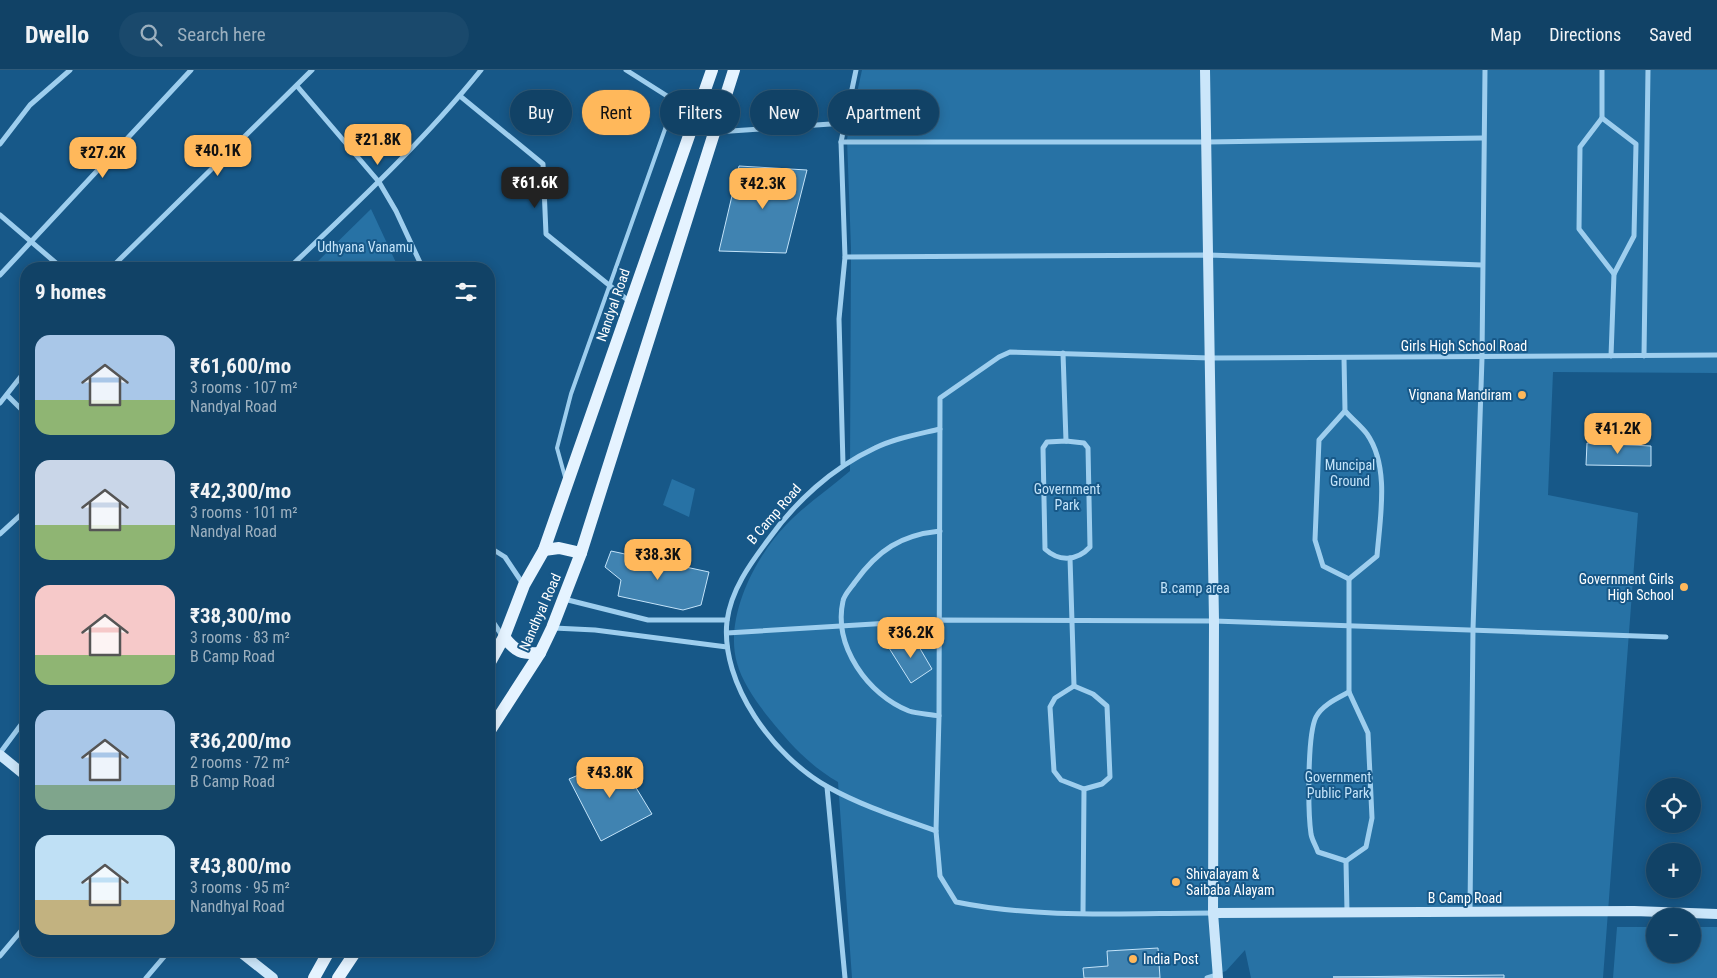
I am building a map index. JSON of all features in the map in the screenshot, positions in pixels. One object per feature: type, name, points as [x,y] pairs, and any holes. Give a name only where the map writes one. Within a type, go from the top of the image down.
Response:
[{"type":"main road","name":"Nandyal Road","points":[[705,90],[712,70]]},
{"type":"main road","points":[[728,90],[734,70]]},
{"type":"main road","name":"Nandyal Road","points":[[495,653],[504,637],[524,584],[544,550],[690,135]]},
{"type":"main road","points":[[544,550],[559,548],[581,553],[713,135]]},
{"type":"main road","name":"Nandhyal Road","points":[[495,723],[540,653],[552,628],[581,553]]},
{"type":"main road","points":[[504,637],[514,650],[540,653]]},
{"type":"main road","points":[[314,978],[326,957]]},
{"type":"main road","points":[[338,978],[352,957]]},
{"type":"street","points":[[0,144],[30,105],[70,70]]},
{"type":"street","points":[[0,275],[191,70]]},
{"type":"street","points":[[117,262],[312,70]]},
{"type":"street","points":[[295,262],[379,182],[460,96],[481,70]]},
{"type":"street","points":[[626,70],[660,92]]},
{"type":"street","points":[[852,90],[856,70]]},
{"type":"street","points":[[1206,70],[1214,621],[1213,912],[1217,976],[1207,978]]},
{"type":"street","points":[[1470,912],[1473,629],[1482,358],[1484,70]]},
{"type":"street","points":[[1602,70],[1602,118],[1580,147],[1579,229],[1614,274]]},
{"type":"street","points":[[1644,356],[1648,70]]},
{"type":"street","points":[[297,86],[379,182],[396,211],[420,262]]},
{"type":"street","points":[[460,96],[543,164],[546,234],[630,302]]},
{"type":"street","points":[[1602,118],[1636,144],[1634,236],[1614,274],[1611,356]]},
{"type":"street","points":[[740,130],[828,124]]},
{"type":"street","points":[[842,135],[841,142],[845,257],[839,319],[843,464]]},
{"type":"street","points":[[841,142],[1207,142],[1483,138]]},
{"type":"street","points":[[0,215],[55,262]]},
{"type":"street","points":[[845,257],[1208,256],[1482,265]]},
{"type":"street","name":"Girls High School Road","points":[[940,429],[940,398],[999,357],[1010,352],[1210,358],[1717,356]]},
{"type":"street","points":[[1063,353],[1066,441]]},
{"type":"street","points":[[1344,358],[1345,411],[1367,435],[1380,464],[1381,511],[1378,556],[1349,579]]},
{"type":"street","points":[[0,403],[20,378]]},
{"type":"street","points":[[7,395],[20,408]]},
{"type":"street","points":[[1345,411],[1319,440],[1315,540],[1323,566],[1349,579]]},
{"type":"street","points":[[940,429],[940,620],[936,831],[940,876],[956,902],[985,908],[1083,913],[1213,912]]},
{"type":"street","name":"B Camp Road","points":[[936,831],[865,804],[827,787],[792,760],[769,737],[748,707],[733,674],[727,647],[727,620],[743,574],[775,530],[804,498],[843,464],[877,447],[940,429]]},
{"type":"street","points":[[1047,442],[1084,442],[1088,448],[1090,547],[1082,556],[1070,558],[1053,556],[1045,549],[1043,448],[1047,442]]},
{"type":"street","points":[[0,534],[20,516]]},
{"type":"street","points":[[939,716],[910,711],[882,696],[859,670],[843,637],[842,626],[843,600],[860,575],[886,548],[920,533],[940,531]]},
{"type":"street","points":[[495,551],[505,558],[524,584]]},
{"type":"street","points":[[1070,558],[1074,686]]},
{"type":"street","points":[[1346,861],[1366,847],[1372,818],[1368,733],[1349,692],[1349,579]]},
{"type":"street","points":[[564,598],[648,620],[727,620]]},
{"type":"street","points":[[727,634],[940,620],[1072,622],[1214,621],[1666,637]]},
{"type":"street","points":[[495,624],[504,637]]},
{"type":"street","points":[[552,628],[595,630],[727,647]]},
{"type":"street","points":[[1074,686],[1093,694],[1107,706],[1110,777],[1102,784],[1084,789],[1061,780],[1054,771],[1050,707],[1055,698],[1074,686]]},
{"type":"street","points":[[1346,861],[1318,852],[1311,835],[1311,734],[1316,717],[1325,706],[1349,692]]},
{"type":"street","points":[[20,726],[0,754],[20,771]]},
{"type":"street","points":[[827,787],[846,978]]},
{"type":"street","points":[[1083,913],[1084,789]]},
{"type":"street","points":[[1346,861],[1347,912]]},
{"type":"street","name":"B Camp Road","points":[[1213,912],[1634,911],[1717,914]]},
{"type":"street","points":[[0,956],[20,932]]},
{"type":"street","points":[[146,978],[164,957]]},
{"type":"street","points":[[247,957],[273,978]]},
{"type":"lane","points":[[567,484],[557,448],[571,394],[663,135]]},
{"type":"green space","name":"B.camp area","points":[[862,70],[1717,70],[1717,373],[1553,372],[1548,495],[1638,513],[1603,978],[1251,978],[1245,950],[1226,971],[1205,978],[852,978],[838,782],[818,769],[800,753],[764,712],[742,678],[734,645],[735,627],[745,589],[763,554],[774,538],[793,518],[850,471],[851,248],[848,135],[939,135],[939,90],[858,90]]},
{"type":"green space","name":"Udhyana Vanamu","points":[[371,209],[396,262],[317,262]]},
{"type":"green space","points":[[672,479],[695,489],[689,517],[663,505]]},
{"type":"green space","points":[[1617,927],[1646,927],[1646,963],[1701,963],[1701,927],[1717,927],[1717,978],[1613,978]]},
{"type":"building","points":[[739,166],[807,170],[786,253],[719,251]]},
{"type":"building","points":[[1587,443],[1651,446],[1651,466],[1586,465]]},
{"type":"building","points":[[611,551],[709,572],[701,605],[683,610],[618,596],[621,580],[605,567]]},
{"type":"building","points":[[912,635],[932,669],[911,683],[889,648]]},
{"type":"building","points":[[618,758],[652,814],[601,841],[569,779]]},
{"type":"building","name":"India Post","points":[[1158,948],[1160,978],[1084,978],[1083,968],[1108,966],[1107,951]]},
{"type":"building","points":[[1504,975],[1504,978],[1333,977]]},
{"type":"place","name":"Vignana Mandiram","points":[[1522,395]]},
{"type":"place","name":"Government Girls High School","points":[[1684,587]]},
{"type":"place","name":"Shivalayam & Saibaba Alayam","points":[[1176,882]]},
{"type":"place","name":"India Post","points":[[1133,959]]},
{"type":"park label","name":"Muncipal Ground","points":[[1350,474]]},
{"type":"park label","name":"Government Park","points":[[1067,498]]},
{"type":"park label","name":"Government Public Park","points":[[1338,786]]}]
